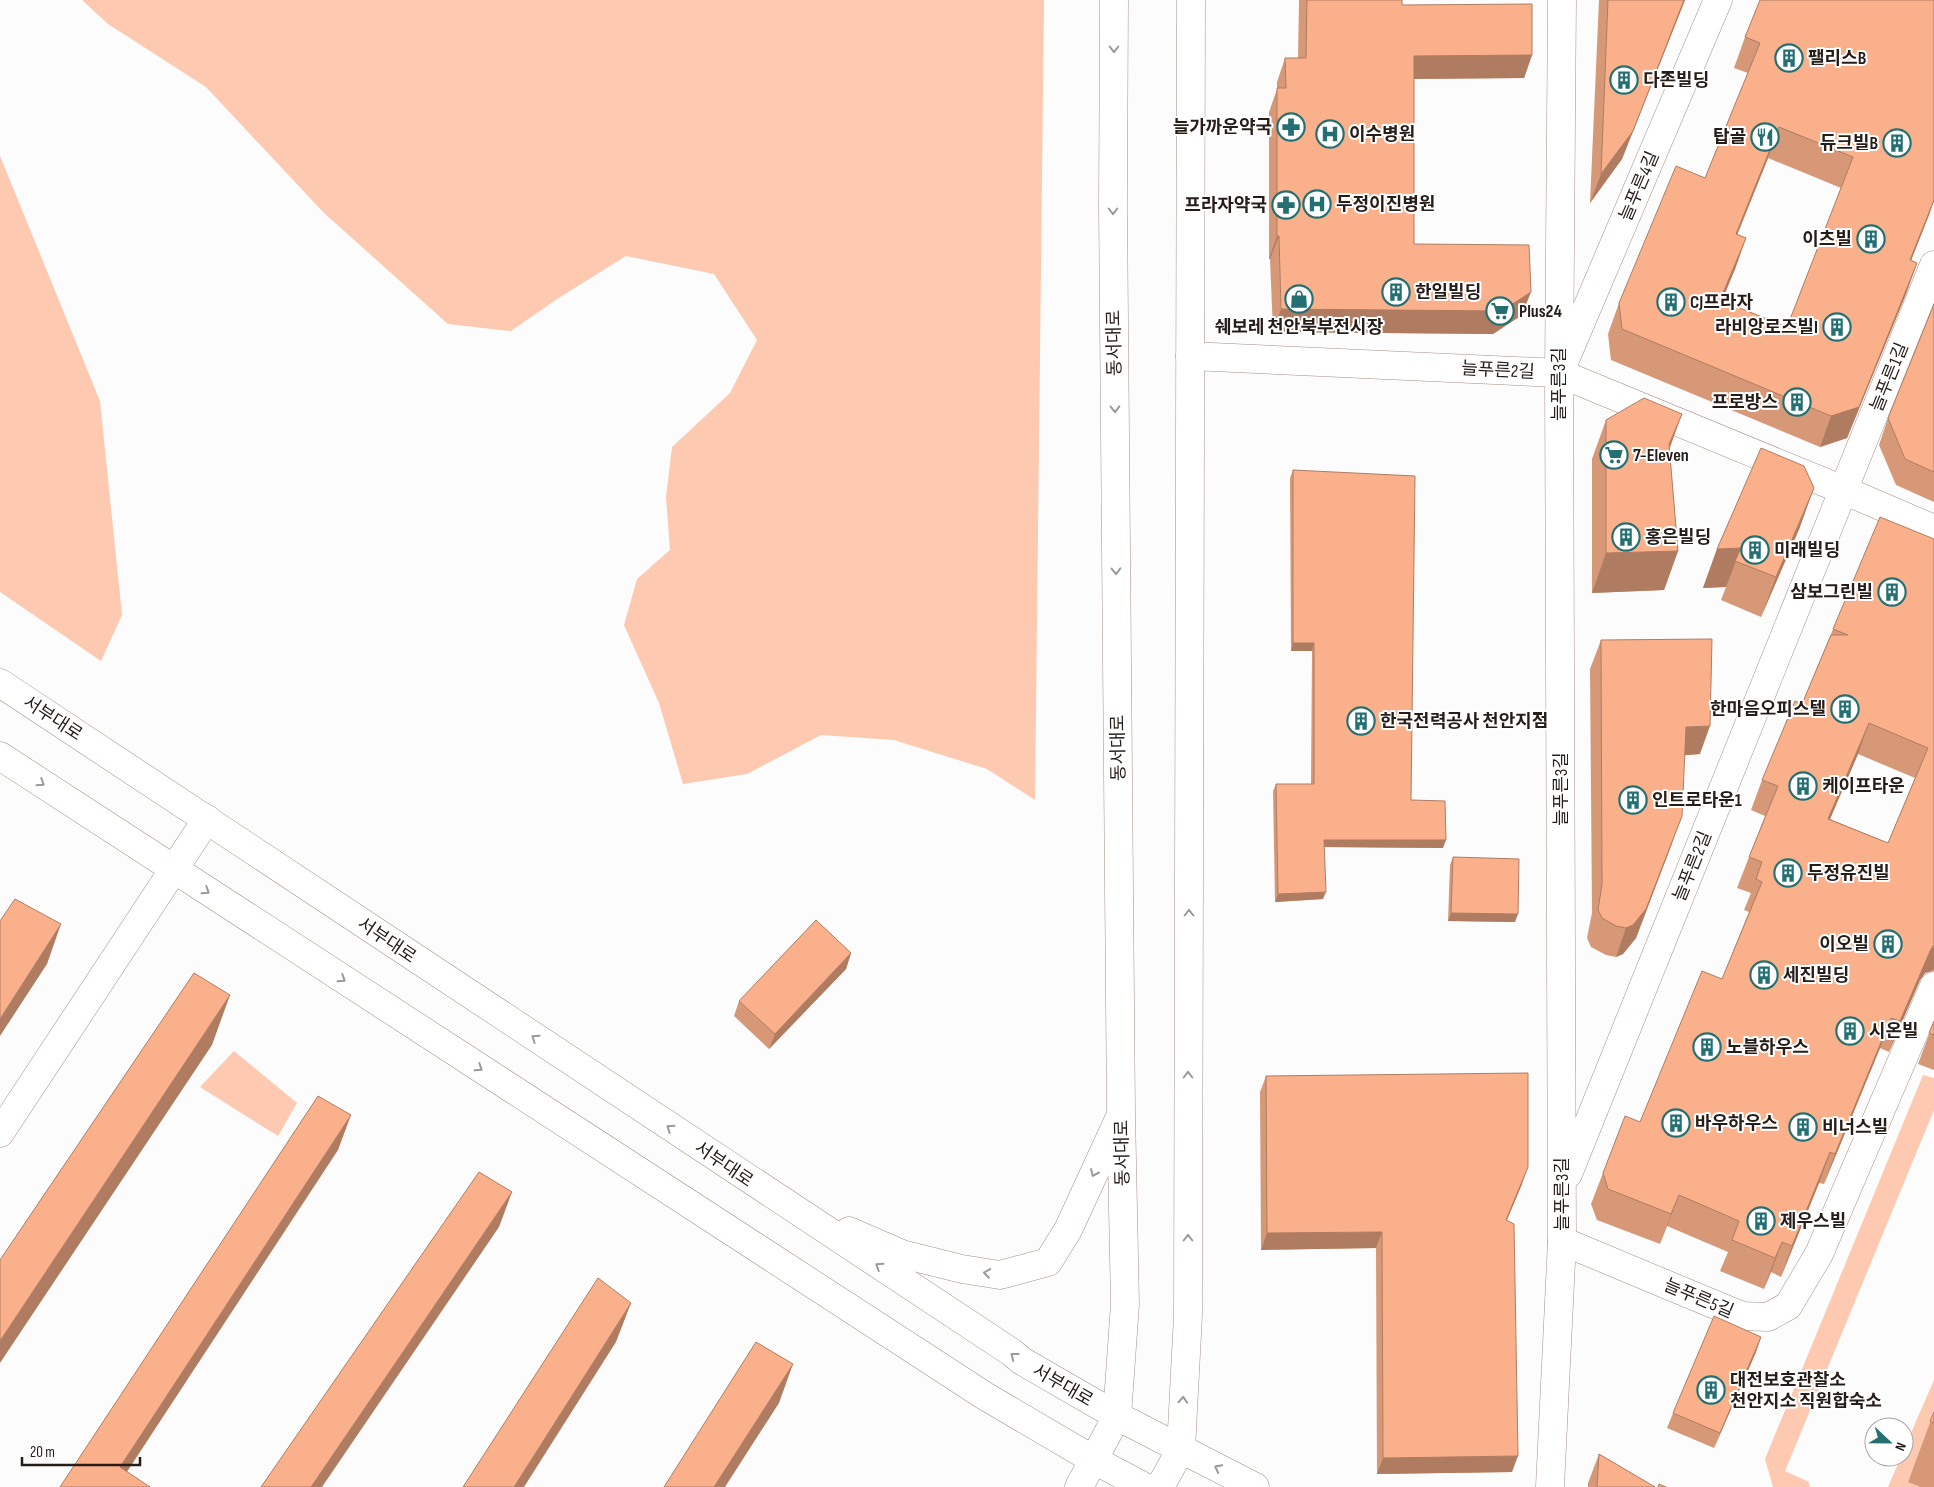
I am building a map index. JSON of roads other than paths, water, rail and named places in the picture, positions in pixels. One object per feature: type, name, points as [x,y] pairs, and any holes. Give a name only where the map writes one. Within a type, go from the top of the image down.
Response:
[{"type":"main road","name":"동서대로","points":[[1079,1487],[1117,1416],[1125,1304],[1121,1113],[1113,228],[1114,0]]},
{"type":"main road","points":[[1160,1487],[1181,1449],[1188,1315],[1191,0]]},
{"type":"main road","name":"늘푸른3길","points":[[1550,1487],[1563,1187],[1559,373],[1562,0]]},
{"type":"main road","name":"늘푸른4길","points":[[1559,373],[1718,0]]},
{"type":"main road","name":"늘푸른1길","points":[[1843,490],[1934,265]]},
{"type":"main road","name":"늘푸른2길","points":[[1190,356],[1559,373],[1934,529]]},
{"type":"main road","name":"늘푸른2길","points":[[1563,1187],[1843,490]]},
{"type":"main road","name":"서부대로","points":[[0,683],[1022,1361],[1117,1416],[1255,1487]]},
{"type":"main road","points":[[0,756],[985,1396],[1094,1460],[1145,1487]]},
{"type":"main road","points":[[0,1133],[207,819]]},
{"type":"main road","name":"늘푸른5길","points":[[1562,1241],[1742,1316],[1768,1317],[1788,1306],[1819,1254],[1934,986]]},
{"type":"main road","points":[[785,1204],[902,1254],[962,1269],[1000,1275],[1048,1262],[1068,1230],[1121,1113]]},
{"type":"place","name":"팰리스B","points":[[1789,58]]},
{"type":"place","name":"다존빌딩","points":[[1624,80]]},
{"type":"place","name":"늘가까운약국","points":[[1291,127]]},
{"type":"place","name":"이수병원","points":[[1330,134]]},
{"type":"place","name":"탑골","points":[[1765,137]]},
{"type":"place","name":"듀크빌B","points":[[1897,143]]},
{"type":"place","name":"두정이진병원","points":[[1317,204]]},
{"type":"place","name":"프라자약국","points":[[1286,205]]},
{"type":"place","name":"이츠빌","points":[[1871,239]]},
{"type":"place","name":"한일빌딩","points":[[1396,292]]},
{"type":"place","name":"쉐보레 천안북부전시장","points":[[1299,299]]},
{"type":"place","name":"CJ프라자","points":[[1671,302]]},
{"type":"place","name":"Plus24","points":[[1500,311]]},
{"type":"place","name":"라비앙로즈빌I","points":[[1837,327]]},
{"type":"place","name":"프로방스","points":[[1797,402]]},
{"type":"place","name":"7-Eleven","points":[[1614,455]]},
{"type":"place","name":"홍은빌딩","points":[[1626,537]]},
{"type":"place","name":"미래빌딩","points":[[1755,550]]},
{"type":"place","name":"삼보그린빌","points":[[1892,592]]},
{"type":"place","name":"한마음오피스텔","points":[[1845,709]]},
{"type":"place","name":"한국전력공사 천안지점","points":[[1361,721]]},
{"type":"place","name":"케이프타운","points":[[1803,786]]},
{"type":"place","name":"인트로타운1","points":[[1633,800]]},
{"type":"place","name":"두정유진빌","points":[[1788,873]]},
{"type":"place","name":"이오빌","points":[[1888,944]]},
{"type":"place","name":"세진빌딩","points":[[1764,975]]},
{"type":"place","name":"시온빌","points":[[1850,1031]]},
{"type":"place","name":"노블하우스","points":[[1707,1047]]},
{"type":"place","name":"바우하우스","points":[[1676,1123]]},
{"type":"place","name":"비너스빌","points":[[1803,1127]]},
{"type":"place","name":"제우스빌","points":[[1761,1221]]},
{"type":"place","name":"대전보호관찰소 천안지소 직원합숙소","points":[[1711,1390]]}]
